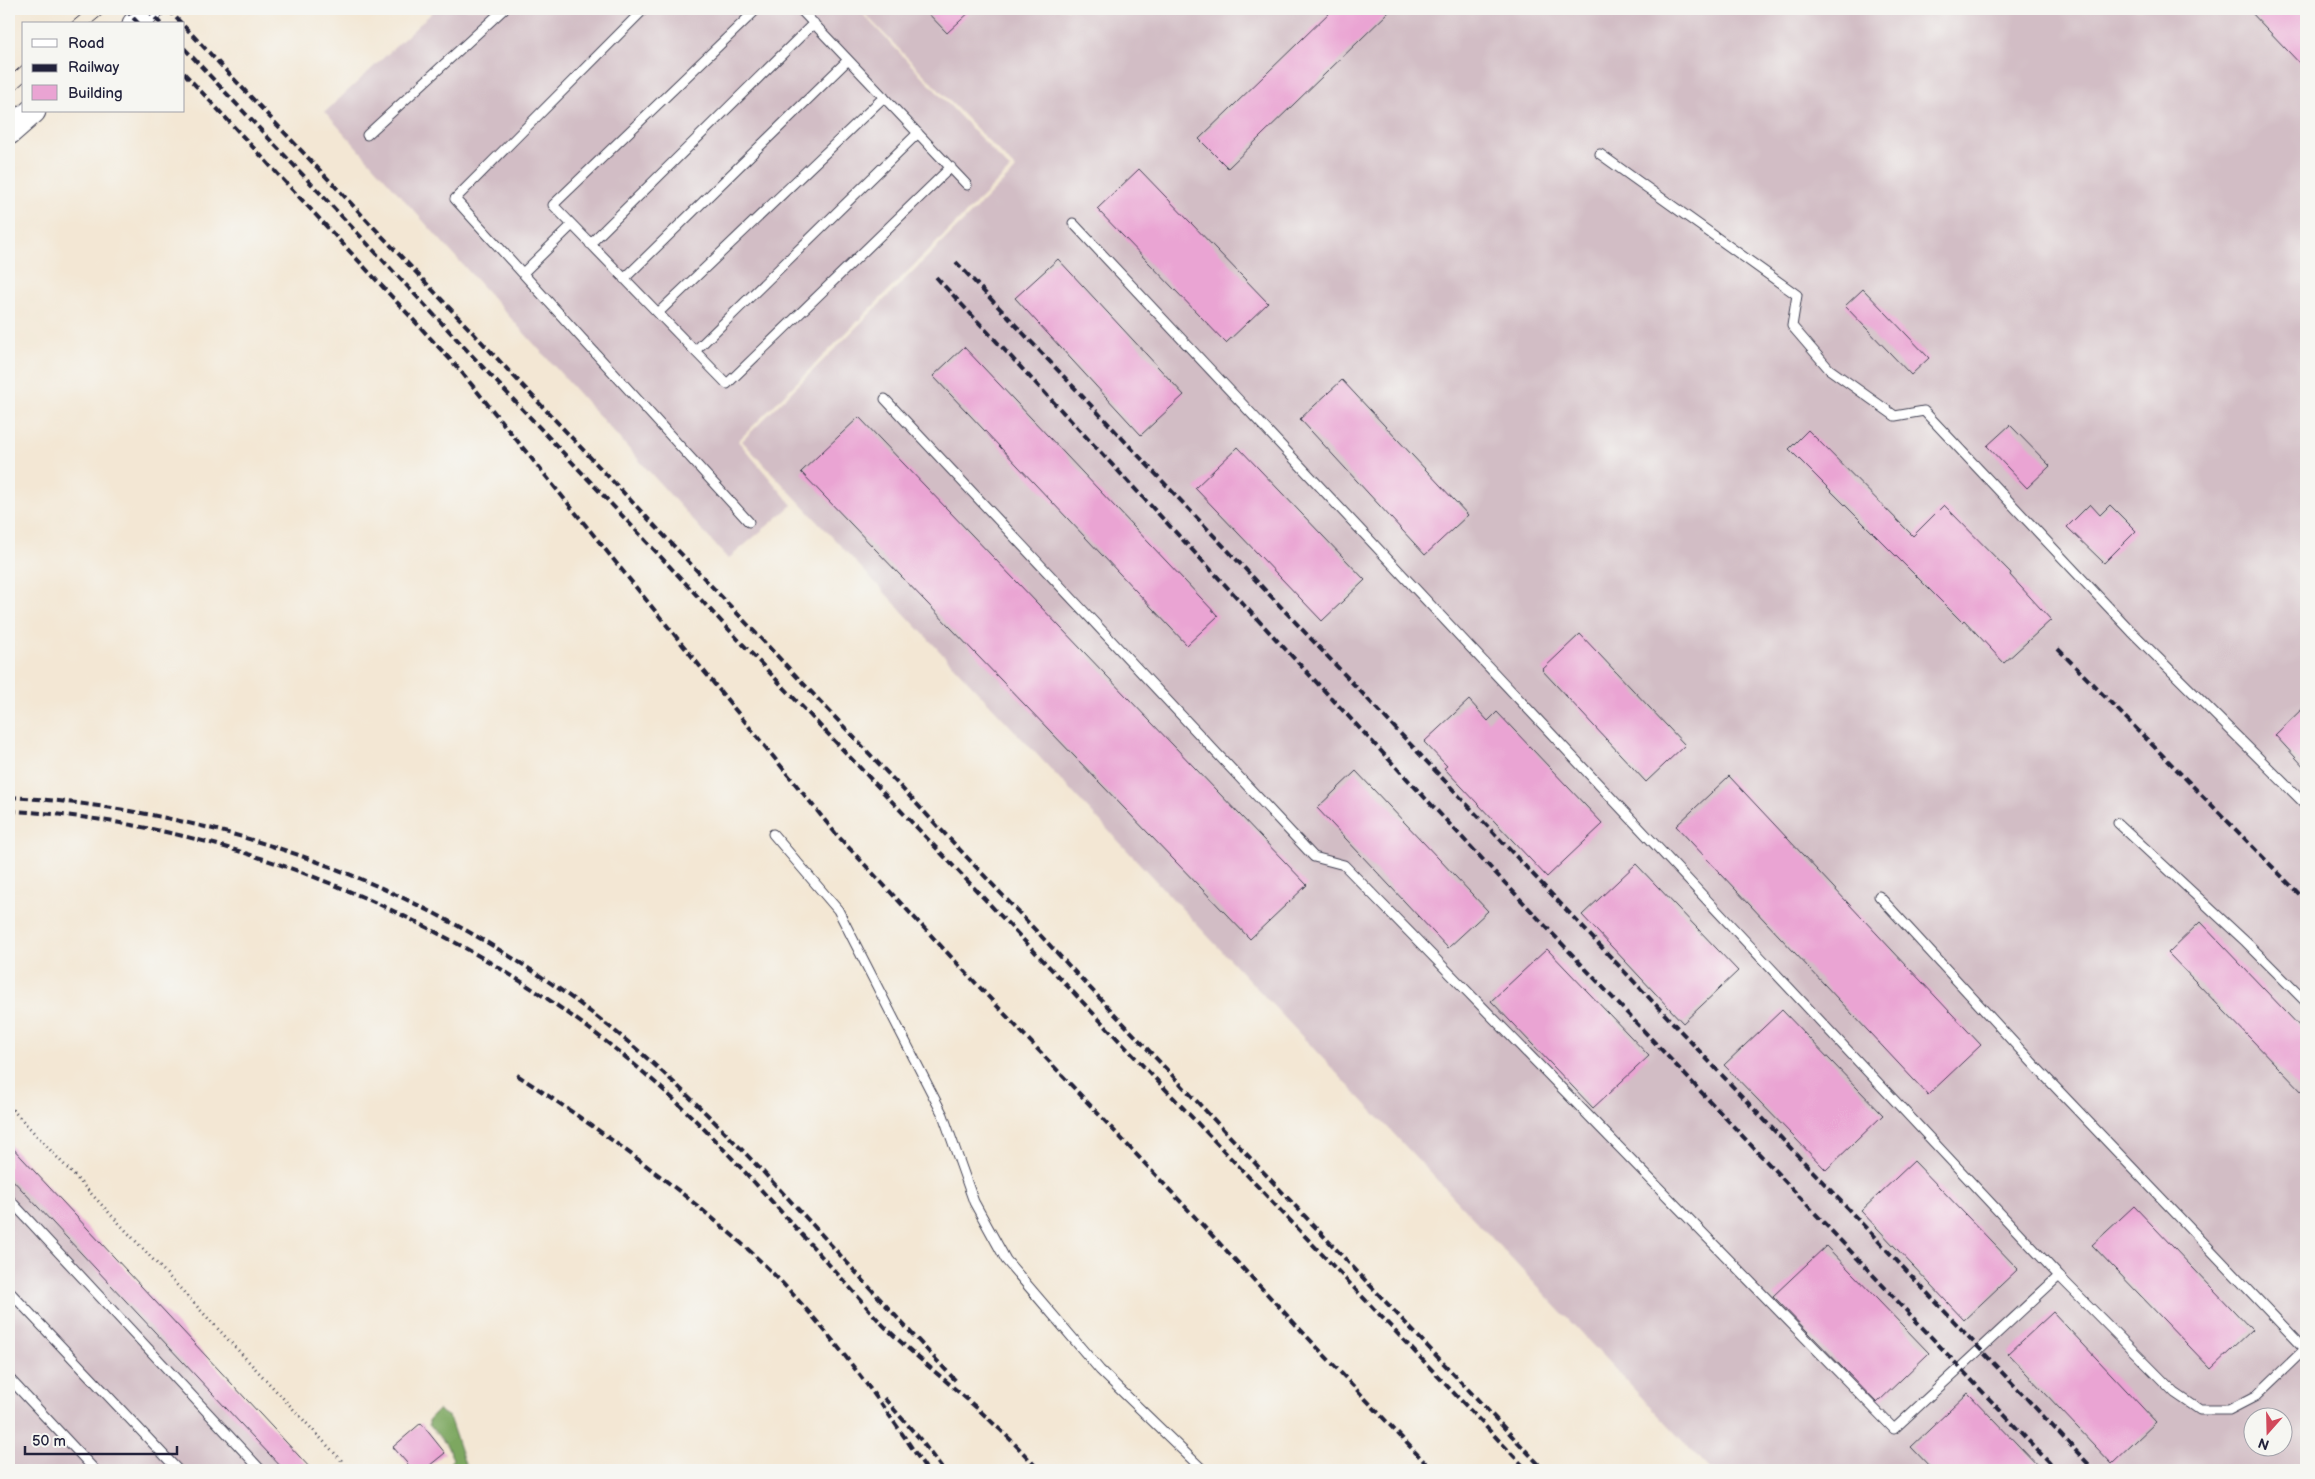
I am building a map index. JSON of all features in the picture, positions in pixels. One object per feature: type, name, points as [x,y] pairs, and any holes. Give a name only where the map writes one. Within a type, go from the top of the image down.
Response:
[{"type":"street","points":[[137,22],[152,9]]},
{"type":"street","points":[[9,132],[32,112]]},
{"type":"lane","points":[[367,135],[504,9]]},
{"type":"lane","points":[[644,9],[455,199],[749,522]]},
{"type":"lane","points":[[757,9],[553,205],[726,384],[951,167]]},
{"type":"lane","points":[[800,9],[967,185]]},
{"type":"lane","points":[[590,244],[814,23]]},
{"type":"lane","points":[[624,278],[848,60]]},
{"type":"lane","points":[[658,313],[884,97]]},
{"type":"lane","points":[[695,351],[918,133]]},
{"type":"lane","points":[[1600,154],[1797,295],[1792,326],[1829,369],[1895,416],[1924,411],[2132,632],[2306,805]]},
{"type":"lane","points":[[1072,223],[2059,1276],[2175,1393],[2200,1410],[2229,1410],[2256,1396],[2306,1349],[2039,1070],[1879,896]]},
{"type":"lane","points":[[523,274],[572,225]]},
{"type":"lane","points":[[885,399],[1314,857],[1344,865],[1894,1429],[2059,1276]]},
{"type":"lane","points":[[2118,823],[2246,942],[2306,1002]]},
{"type":"lane","points":[[773,834],[838,910],[943,1115],[974,1202],[1006,1260],[1100,1370],[1203,1470]]},
{"type":"lane","points":[[9,1199],[261,1470]]},
{"type":"lane","points":[[9,1291],[178,1470]]},
{"type":"lane","points":[[9,1378],[95,1470]]},
{"type":"path","points":[[9,1106],[341,1460],[343,1470]]},
{"type":"shaded area","points":[[436,9],[858,9],[1010,169],[738,441],[792,505],[728,559],[325,112]]},
{"type":"shaded area","points":[[860,9],[2306,9],[2306,1470],[1710,1470],[742,441],[1016,169]]},
{"type":"shaded area","points":[[9,1147],[307,1470],[9,1470]]},
{"type":"green space","points":[[438,1410],[449,1417],[467,1470],[446,1470],[453,1459],[446,1444],[429,1425],[429,1419]]},
{"type":"building","points":[[924,9],[973,9],[947,33]]},
{"type":"building","points":[[1333,9],[1392,9],[1228,168],[1199,139]]},
{"type":"building","points":[[2248,9],[2306,9],[2306,70]]},
{"type":"building","points":[[1139,169],[1268,303],[1226,343],[1097,209]]},
{"type":"building","points":[[1058,259],[1184,395],[1141,435],[1015,298]]},
{"type":"building","points":[[1863,289],[1929,358],[1911,375],[1845,306]]},
{"type":"building","points":[[964,347],[1218,616],[1187,645],[933,376]]},
{"type":"building","points":[[1342,380],[1468,515],[1425,555],[1300,419]]},
{"type":"building","points":[[859,417],[1307,885],[1250,939],[801,472]]},
{"type":"building","points":[[2010,425],[2050,466],[2027,488],[1987,446]]},
{"type":"building","points":[[1808,430],[1913,536],[1944,505],[2011,573],[2010,575],[2051,620],[2004,663],[1964,620],[1962,622],[1789,449]]},
{"type":"building","points":[[1238,447],[1365,580],[1322,621],[1195,488]]},
{"type":"building","points":[[2090,504],[2100,515],[2110,505],[2136,531],[2104,563],[2067,527]]},
{"type":"building","points":[[1580,634],[1685,745],[1646,782],[1542,670]]},
{"type":"building","points":[[1469,700],[1488,721],[1497,712],[1603,824],[1547,877],[1444,768],[1447,766],[1424,742]]},
{"type":"building","points":[[2306,705],[2306,769],[2275,735]]},
{"type":"building","points":[[1356,771],[1488,911],[1448,948],[1317,808]]},
{"type":"building","points":[[1729,776],[1981,1045],[1928,1095],[1676,826]]},
{"type":"building","points":[[1636,864],[1738,971],[1683,1023],[1582,915]]},
{"type":"building","points":[[2200,922],[2306,1033],[2306,1096],[2168,953]]},
{"type":"building","points":[[1547,949],[1649,1056],[1593,1108],[1491,1001]]},
{"type":"building","points":[[1782,1010],[1883,1115],[1826,1170],[1724,1065]]},
{"type":"building","points":[[9,1144],[312,1470],[284,1470],[9,1176]]},
{"type":"building","points":[[1914,1161],[2018,1269],[1964,1320],[1861,1211]]},
{"type":"building","points":[[2134,1206],[2252,1330],[2211,1369],[2092,1245]]},
{"type":"building","points":[[1826,1246],[1929,1353],[1877,1403],[1773,1296]]},
{"type":"building","points":[[2053,1312],[2156,1422],[2112,1464],[2008,1354]]},
{"type":"building","points":[[1968,1393],[2042,1470],[1933,1470],[1911,1447]]},
{"type":"building","points":[[421,1423],[445,1453],[424,1470],[413,1470],[393,1447]]},
{"type":"tram line","points":[[72,22],[88,9]]},
{"type":"tram line","points":[[93,22],[109,9]]},
{"type":"tram line","points":[[9,77],[22,66]]},
{"type":"tram line","points":[[9,95],[22,84]]},
{"type":"railway","points":[[125,9],[137,22]]},
{"type":"railway","points":[[147,9],[159,22]]},
{"type":"railway","points":[[168,9],[180,22]]},
{"type":"railway","points":[[185,27],[1544,1470]]},
{"type":"railway","points":[[185,49],[733,634],[1527,1470]]},
{"type":"railway","points":[[185,74],[459,369],[836,834],[1432,1470]]},
{"type":"railway","points":[[956,262],[2094,1470]]},
{"type":"railway","points":[[936,277],[2056,1470]]},
{"type":"railway","points":[[2058,649],[2306,901]]},
{"type":"railway","points":[[9,797],[93,805],[176,820],[258,842],[338,870],[415,904],[489,944],[560,989],[627,1041],[676,1084],[768,1177],[957,1382]]},
{"type":"railway","points":[[9,811],[103,820],[198,840],[292,869],[384,906],[472,952],[555,1004],[632,1063],[702,1127],[886,1328],[982,1412],[1039,1470]]},
{"type":"railway","points":[[517,1075],[604,1134],[660,1176],[741,1243],[767,1268],[793,1294],[841,1350],[927,1470]]},
{"type":"railway","points":[[884,1398],[920,1439],[943,1470]]}]
